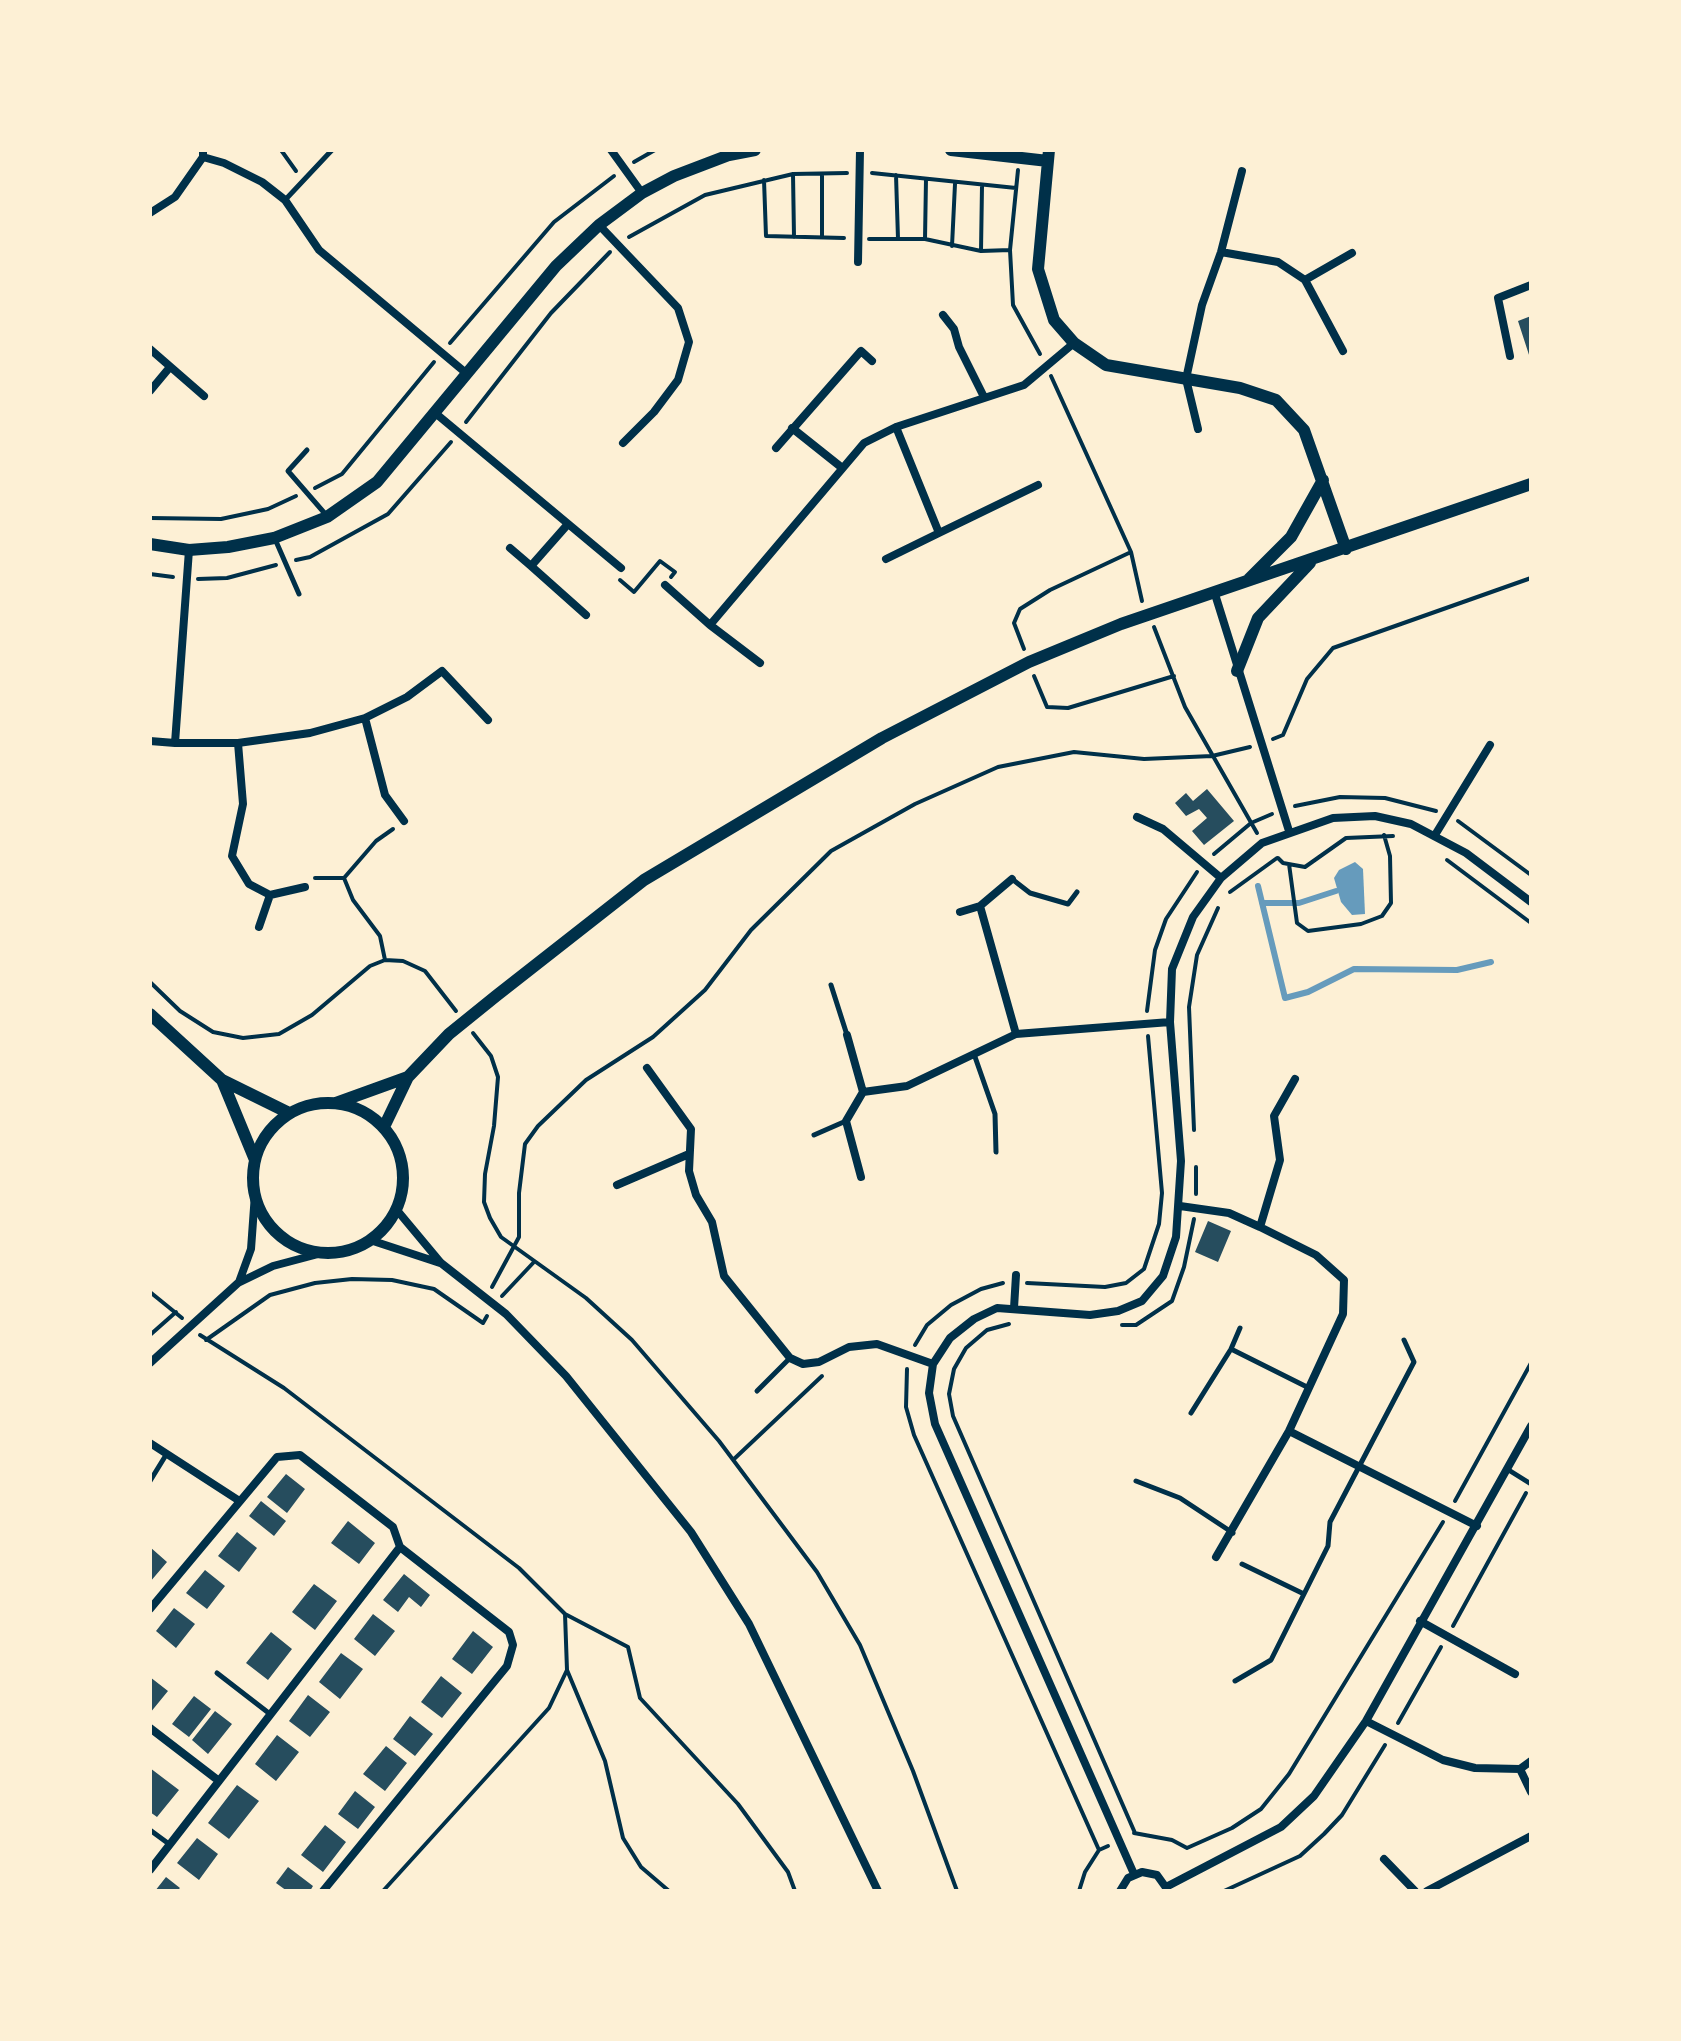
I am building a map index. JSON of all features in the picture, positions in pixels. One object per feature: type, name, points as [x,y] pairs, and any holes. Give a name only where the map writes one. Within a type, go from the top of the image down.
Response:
[{"type":"street","points":[[611,150],[642,193]]},
{"type":"street","points":[[150,544],[189,550],[228,547],[274,538],[327,517],[377,482],[556,266],[599,225],[642,193],[702,166],[755,150]]},
{"type":"street","points":[[858,262],[860,150]]},
{"type":"street","points":[[951,150],[1020,157],[1049,155],[1038,269],[1054,320],[1074,343],[1106,365],[1240,388],[1276,400],[1304,430],[1346,549]]},
{"type":"street","points":[[150,213],[175,197],[203,154],[262,182],[285,200],[319,250],[466,373]]},
{"type":"street","points":[[1198,429],[1186,379],[1202,305],[1221,252],[1242,171]]},
{"type":"street","points":[[599,225],[678,308],[689,342],[678,380],[654,412],[623,443]]},
{"type":"street","points":[[1221,252],[1278,262],[1305,280],[1343,351]]},
{"type":"street","points":[[1305,280],[1352,253]]},
{"type":"street","points":[[1510,356],[1498,298],[1531,285]]},
{"type":"street","points":[[943,315],[954,329],[959,347],[984,397]]},
{"type":"street","points":[[710,625],[864,443],[896,427],[1024,385],[1074,343]]},
{"type":"street","points":[[150,349],[204,396]]},
{"type":"street","points":[[776,448],[861,351],[872,361]]},
{"type":"street","points":[[150,391],[170,367]]},
{"type":"street","points":[[434,412],[621,568]]},
{"type":"street","points":[[896,427],[939,533]]},
{"type":"street","points":[[792,428],[841,467]]},
{"type":"street","points":[[1247,581],[1291,537],[1323,480]]},
{"type":"street","points":[[384,1127],[408,1077],[449,1034],[496,996],[644,880],[869,745],[1029,662],[1121,624],[1531,484]]},
{"type":"street","points":[[886,559],[1038,485]]},
{"type":"street","points":[[531,566],[568,524]]},
{"type":"street","points":[[510,548],[586,615]]},
{"type":"street","points":[[175,743],[189,550]]},
{"type":"street","points":[[1237,671],[1258,618],[1312,560]]},
{"type":"street","points":[[665,585],[760,663]]},
{"type":"street","points":[[1214,591],[1289,831]]},
{"type":"street","points":[[150,741],[238,743],[310,733],[365,718],[407,697],[442,671],[488,720]]},
{"type":"street","points":[[365,718],[385,795],[404,821]]},
{"type":"street","points":[[238,743],[243,804],[232,856],[249,884],[270,895],[305,887]]},
{"type":"street","points":[[1435,835],[1490,745]]},
{"type":"street","points":[[1134,1874],[935,1424],[929,1393],[933,1364],[950,1338],[974,1319],[997,1308],[1090,1315],[1118,1311],[1142,1301],[1163,1276],[1176,1237],[1180,1206],[1181,1161],[1170,1022],[1172,969],[1193,917],[1221,878],[1262,843],[1333,818],[1375,816],[1411,824],[1435,835],[1466,853],[1531,902]]},
{"type":"street","points":[[1137,817],[1163,829],[1221,878]]},
{"type":"street","points":[[960,912],[980,906],[1012,879]]},
{"type":"street","points":[[259,927],[270,895]]},
{"type":"street","points":[[980,906],[1016,1034]]},
{"type":"street","points":[[150,1014],[222,1080],[289,1113]]},
{"type":"street","points":[[863,1092],[907,1086],[1016,1034],[1170,1022]]},
{"type":"street","points":[[847,1035],[863,1092],[846,1121],[861,1177]]},
{"type":"street","points":[[647,1068],[691,1129],[689,1171],[696,1195],[712,1222],[724,1276],[790,1358],[803,1364],[819,1362],[849,1347],[877,1344],[933,1364]]},
{"type":"street","points":[[255,1160],[268,1134],[289,1113],[312,1104],[336,1103],[408,1077]]},
{"type":"street","points":[[1260,1227],[1280,1160],[1274,1116],[1295,1079]]},
{"type":"street","points":[[222,1080],[255,1160],[251,1249],[238,1283]]},
{"type":"street","points":[[150,1363],[238,1283],[273,1266],[347,1250],[370,1240],[396,1209],[403,1175],[401,1158],[384,1127],[370,1115],[336,1103]]},
{"type":"street","points":[[617,1185],[689,1154]]},
{"type":"street","points":[[255,1194],[272,1228],[304,1249],[322,1253]]},
{"type":"street","points":[[1180,1206],[1229,1213],[1316,1255],[1344,1280],[1343,1314],[1309,1388],[1233,1533],[1216,1557]]},
{"type":"street","points":[[396,1209],[441,1263],[494,1305],[566,1376],[691,1532],[749,1624],[878,1891]]},
{"type":"street","points":[[370,1240],[441,1263]]},
{"type":"street","points":[[1014,1308],[1016,1279]]},
{"type":"street","points":[[1120,1891],[1134,1874],[1150,1872],[1167,1889],[1281,1827],[1314,1796],[1366,1721],[1531,1426]]},
{"type":"street","points":[[1289,1431],[1477,1526]]},
{"type":"street","points":[[150,1443],[238,1500]]},
{"type":"street","points":[[150,1609],[277,1457],[300,1455],[393,1527],[400,1547],[509,1632],[513,1645],[507,1666],[323,1891]]},
{"type":"street","points":[[150,1870],[400,1547]]},
{"type":"street","points":[[1420,1621],[1515,1674]]},
{"type":"street","points":[[1366,1721],[1443,1760],[1475,1768],[1520,1769],[1531,1761]]},
{"type":"street","points":[[150,1728],[219,1781]]},
{"type":"street","points":[[1520,1769],[1531,1792]]},
{"type":"street","points":[[1427,1891],[1531,1836]]},
{"type":"street","points":[[1384,1859],[1415,1891]]},
{"type":"lane","points":[[285,200],[332,150]]},
{"type":"lane","points":[[307,450],[288,471],[327,517]]},
{"type":"lane","points":[[274,538],[299,594]]},
{"type":"lane","points":[[1012,879],[1030,893],[1068,904],[1077,892]]},
{"type":"lane","points":[[831,985],[847,1035]]},
{"type":"lane","points":[[974,1053],[995,1114],[996,1152]]},
{"type":"lane","points":[[814,1135],[846,1121]]},
{"type":"lane","points":[[1191,1413],[1231,1349],[1240,1328]]},
{"type":"lane","points":[[1235,1681],[1271,1660],[1328,1546],[1330,1522],[1414,1362],[1404,1340]]},
{"type":"lane","points":[[1231,1349],[1309,1388]]},
{"type":"lane","points":[[757,1391],[790,1358]]},
{"type":"lane","points":[[150,1481],[166,1455]]},
{"type":"lane","points":[[1507,1469],[1531,1484]]},
{"type":"lane","points":[[1136,1481],[1180,1498],[1233,1533]]},
{"type":"lane","points":[[1242,1564],[1304,1594]]},
{"type":"lane","points":[[217,1673],[270,1714]]},
{"type":"lane","points":[[150,1830],[169,1844]]},
{"type":"path","points":[[281,150],[303,181]]},
{"type":"path","points":[[150,518],[221,519],[268,509],[342,474],[554,222],[625,168],[655,150]]},
{"type":"path","points":[[1020,157],[1010,250],[1013,305],[1047,367],[1131,552],[1146,610]]},
{"type":"path","points":[[150,574],[186,579],[227,578],[310,557],[388,514],[458,432],[551,313],[618,245],[643,227],[705,195],[793,174],[896,175],[955,184],[1016,188]]},
{"type":"path","points":[[793,174],[794,237]]},
{"type":"path","points":[[822,174],[822,237]]},
{"type":"path","points":[[896,175],[898,239]]},
{"type":"path","points":[[764,179],[766,236],[925,239],[981,251],[1010,250]]},
{"type":"path","points":[[925,239],[926,179]]},
{"type":"path","points":[[952,246],[955,184]]},
{"type":"path","points":[[981,251],[982,186]]},
{"type":"path","points":[[1131,552],[1050,590],[1020,609],[1014,623],[1047,707],[1068,708],[1174,676]]},
{"type":"path","points":[[621,568],[620,581],[634,592],[660,561],[675,572],[665,585]]},
{"type":"path","points":[[486,1298],[519,1237],[519,1193],[525,1144],[538,1126],[586,1080],[653,1037],[705,990],[751,930],[831,851],[915,804],[998,767],[1074,752],[1144,759],[1212,756],[1283,735],[1307,679],[1333,648],[1531,578]]},
{"type":"path","points":[[1152,623],[1185,707],[1262,843],[1277,858],[1305,867],[1346,838],[1404,837]]},
{"type":"path","points":[[910,1355],[927,1325],[951,1305],[981,1289],[1016,1279],[1105,1287],[1126,1283],[1144,1269],[1159,1224],[1162,1193],[1147,1022],[1147,992],[1155,950],[1166,919],[1203,863],[1251,823],[1282,810],[1340,797],[1385,798],[1413,803],[1447,816],[1531,875]]},
{"type":"path","points":[[305,887],[312,878],[344,878],[376,841],[404,821]]},
{"type":"path","points":[[1289,864],[1297,923],[1308,931],[1361,924],[1382,916],[1391,903],[1390,856],[1384,835]]},
{"type":"path","points":[[1438,853],[1531,923]]},
{"type":"path","points":[[1194,1131],[1189,1007],[1197,955],[1223,899],[1241,882],[1277,858]]},
{"type":"path","points":[[344,878],[353,900],[380,936],[385,960]]},
{"type":"path","points":[[150,982],[180,1011],[213,1032],[243,1038],[279,1034],[312,1015],[370,966],[385,960],[403,961],[425,971],[463,1019]]},
{"type":"path","points":[[472,1032],[491,1056],[498,1077],[484,1202],[501,1237],[586,1298],[632,1340],[733,1460],[817,1572],[860,1645],[913,1771],[957,1891]]},
{"type":"path","points":[[1107,1325],[1136,1325],[1172,1301],[1192,1236],[1196,1162]]},
{"type":"path","points":[[535,1261],[494,1305],[483,1323],[434,1289],[392,1280],[315,1283],[270,1295],[206,1340],[284,1388],[495,1549],[519,1568],[565,1614],[628,1647],[640,1698],[738,1804],[788,1872],[795,1891]]},
{"type":"path","points":[[150,1292],[176,1312],[150,1335]]},
{"type":"path","points":[[1019,1323],[987,1330],[966,1348],[954,1369],[949,1394],[953,1416],[1135,1833]]},
{"type":"path","points":[[900,1362],[908,1365],[906,1407],[914,1435],[1099,1850]]},
{"type":"path","points":[[1080,1891],[1085,1872],[1099,1850],[1135,1833],[1172,1840],[1187,1848],[1232,1828],[1261,1809],[1289,1774],[1450,1511],[1531,1363]]},
{"type":"path","points":[[733,1460],[815,1381],[827,1374]]},
{"type":"path","points":[[1224,1891],[1300,1856],[1342,1815],[1391,1735],[1531,1484]]},
{"type":"path","points":[[565,1614],[567,1670],[605,1761],[623,1838],[641,1867],[669,1891]]},
{"type":"path","points":[[383,1891],[549,1708],[567,1670]]},
{"type":"water","points":[[1355,862],[1363,869],[1365,914],[1352,915],[1341,902],[1334,878],[1339,870]]},
{"type":"building","points":[[1531,316],[1531,358],[1530,358],[1518,321]]},
{"type":"building","points":[[1207,789],[1234,821],[1204,845],[1192,831],[1207,818],[1199,809],[1186,816],[1175,803],[1186,793],[1193,801]]},
{"type":"building","points":[[1208,1221],[1231,1231],[1218,1262],[1195,1252]]},
{"type":"building","points":[[286,1474],[305,1489],[287,1513],[267,1497]]},
{"type":"building","points":[[261,1501],[286,1521],[274,1536],[249,1516]]},
{"type":"building","points":[[348,1521],[375,1543],[359,1564],[331,1543]]},
{"type":"building","points":[[237,1532],[257,1548],[239,1572],[218,1556]]},
{"type":"building","points":[[150,1547],[167,1562],[150,1582]]},
{"type":"building","points":[[205,1570],[225,1586],[207,1609],[186,1593]]},
{"type":"building","points":[[404,1574],[430,1595],[421,1607],[409,1597],[398,1612],[383,1600]]},
{"type":"building","points":[[314,1584],[337,1601],[315,1630],[292,1612]]},
{"type":"building","points":[[174,1608],[195,1624],[176,1648],[156,1631]]},
{"type":"building","points":[[373,1614],[395,1631],[375,1656],[354,1639]]},
{"type":"building","points":[[473,1631],[493,1647],[472,1674],[452,1659]]},
{"type":"building","points":[[271,1632],[292,1649],[268,1680],[246,1663]]},
{"type":"building","points":[[341,1653],[363,1669],[340,1699],[319,1682]]},
{"type":"building","points":[[441,1676],[462,1693],[442,1718],[421,1702]]},
{"type":"building","points":[[150,1677],[168,1691],[150,1713]]},
{"type":"building","points":[[308,1695],[330,1712],[310,1737],[289,1721]]},
{"type":"building","points":[[194,1696],[211,1709],[189,1737],[172,1724]]},
{"type":"building","points":[[215,1711],[232,1724],[208,1754],[192,1740]]},
{"type":"building","points":[[410,1716],[433,1734],[415,1756],[393,1739]]},
{"type":"building","points":[[277,1735],[299,1752],[276,1781],[255,1764]]},
{"type":"building","points":[[386,1746],[407,1763],[385,1791],[363,1774]]},
{"type":"building","points":[[150,1768],[179,1790],[157,1817],[150,1812]]},
{"type":"building","points":[[237,1785],[259,1801],[229,1839],[208,1823]]},
{"type":"building","points":[[355,1791],[375,1807],[358,1829],[338,1814]]},
{"type":"building","points":[[325,1825],[346,1842],[323,1872],[301,1855]]},
{"type":"building","points":[[197,1838],[218,1854],[199,1880],[177,1863]]},
{"type":"building","points":[[288,1867],[313,1886],[310,1891],[287,1891],[276,1883]]},
{"type":"building","points":[[166,1877],[180,1888],[177,1891],[155,1891]]},
{"type":"waterway","points":[[1258,886],[1285,998],[1308,992],[1354,969],[1457,970],[1491,962]]},
{"type":"waterway","points":[[1262,903],[1299,903],[1336,891]]}]
